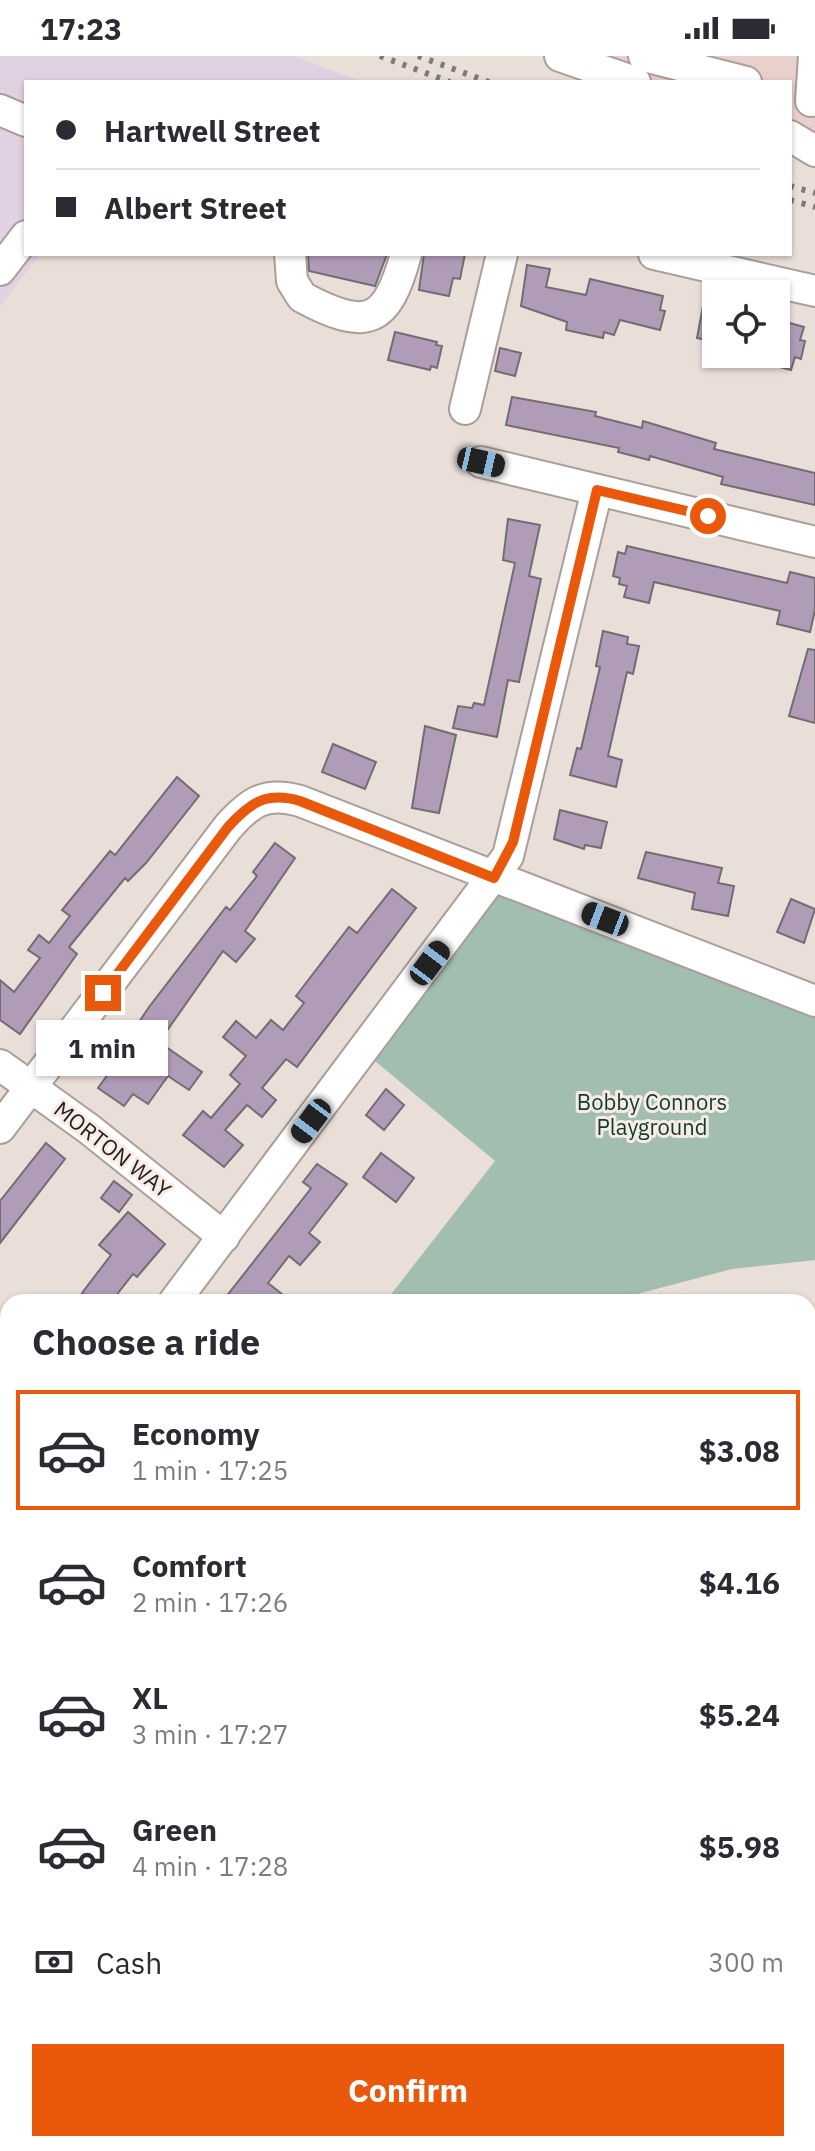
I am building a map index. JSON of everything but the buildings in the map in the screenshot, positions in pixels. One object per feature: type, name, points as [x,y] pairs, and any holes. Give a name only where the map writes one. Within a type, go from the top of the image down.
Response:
[{"type":"street","points":[[560,56],[629,80]]},
{"type":"street","points":[[624,56],[643,80]]},
{"type":"street","points":[[644,56],[738,80]]},
{"type":"street","points":[[805,99],[814,56]]},
{"type":"street","points":[[0,110],[24,120]]},
{"type":"street","points":[[792,137],[815,151]]},
{"type":"street","points":[[0,270],[24,239]]},
{"type":"street","points":[[290,256],[292,281],[302,297],[363,318],[374,316],[392,297],[405,256]]},
{"type":"street","points":[[465,409],[502,256]]},
{"type":"street","points":[[663,256],[815,291]]},
{"type":"street","points":[[481,462],[815,542]]},
{"type":"street","points":[[180,1294],[494,878],[513,842],[597,490]]},
{"type":"street","points":[[0,1128],[228,827],[247,806],[269,797],[300,801],[815,1001]]},
{"type":"street","name":"MORTON WAY","points":[[0,1065],[224,1237]]},
{"type":"shaded area","points":[[0,56],[293,56],[359,80],[24,80],[24,256],[38,256],[0,307]]},
{"type":"shaded area","points":[[550,56],[815,56],[815,151],[792,137],[792,80],[627,80]]},
{"type":"green space","name":"Bobby Connors Playground","points":[[494,878],[815,1001],[815,1260],[732,1269],[637,1294],[391,1294],[495,1161],[363,1051]]},
{"type":"railway","points":[[380,56],[445,80]]},
{"type":"railway","points":[[418,56],[484,80]]},
{"type":"railway","points":[[792,187],[815,193]]},
{"type":"railway","points":[[792,201],[815,207]]},
{"type":"route","points":[[103,993],[228,827],[247,806],[269,797],[300,801],[494,878],[513,842],[597,490],[708,516]]}]
